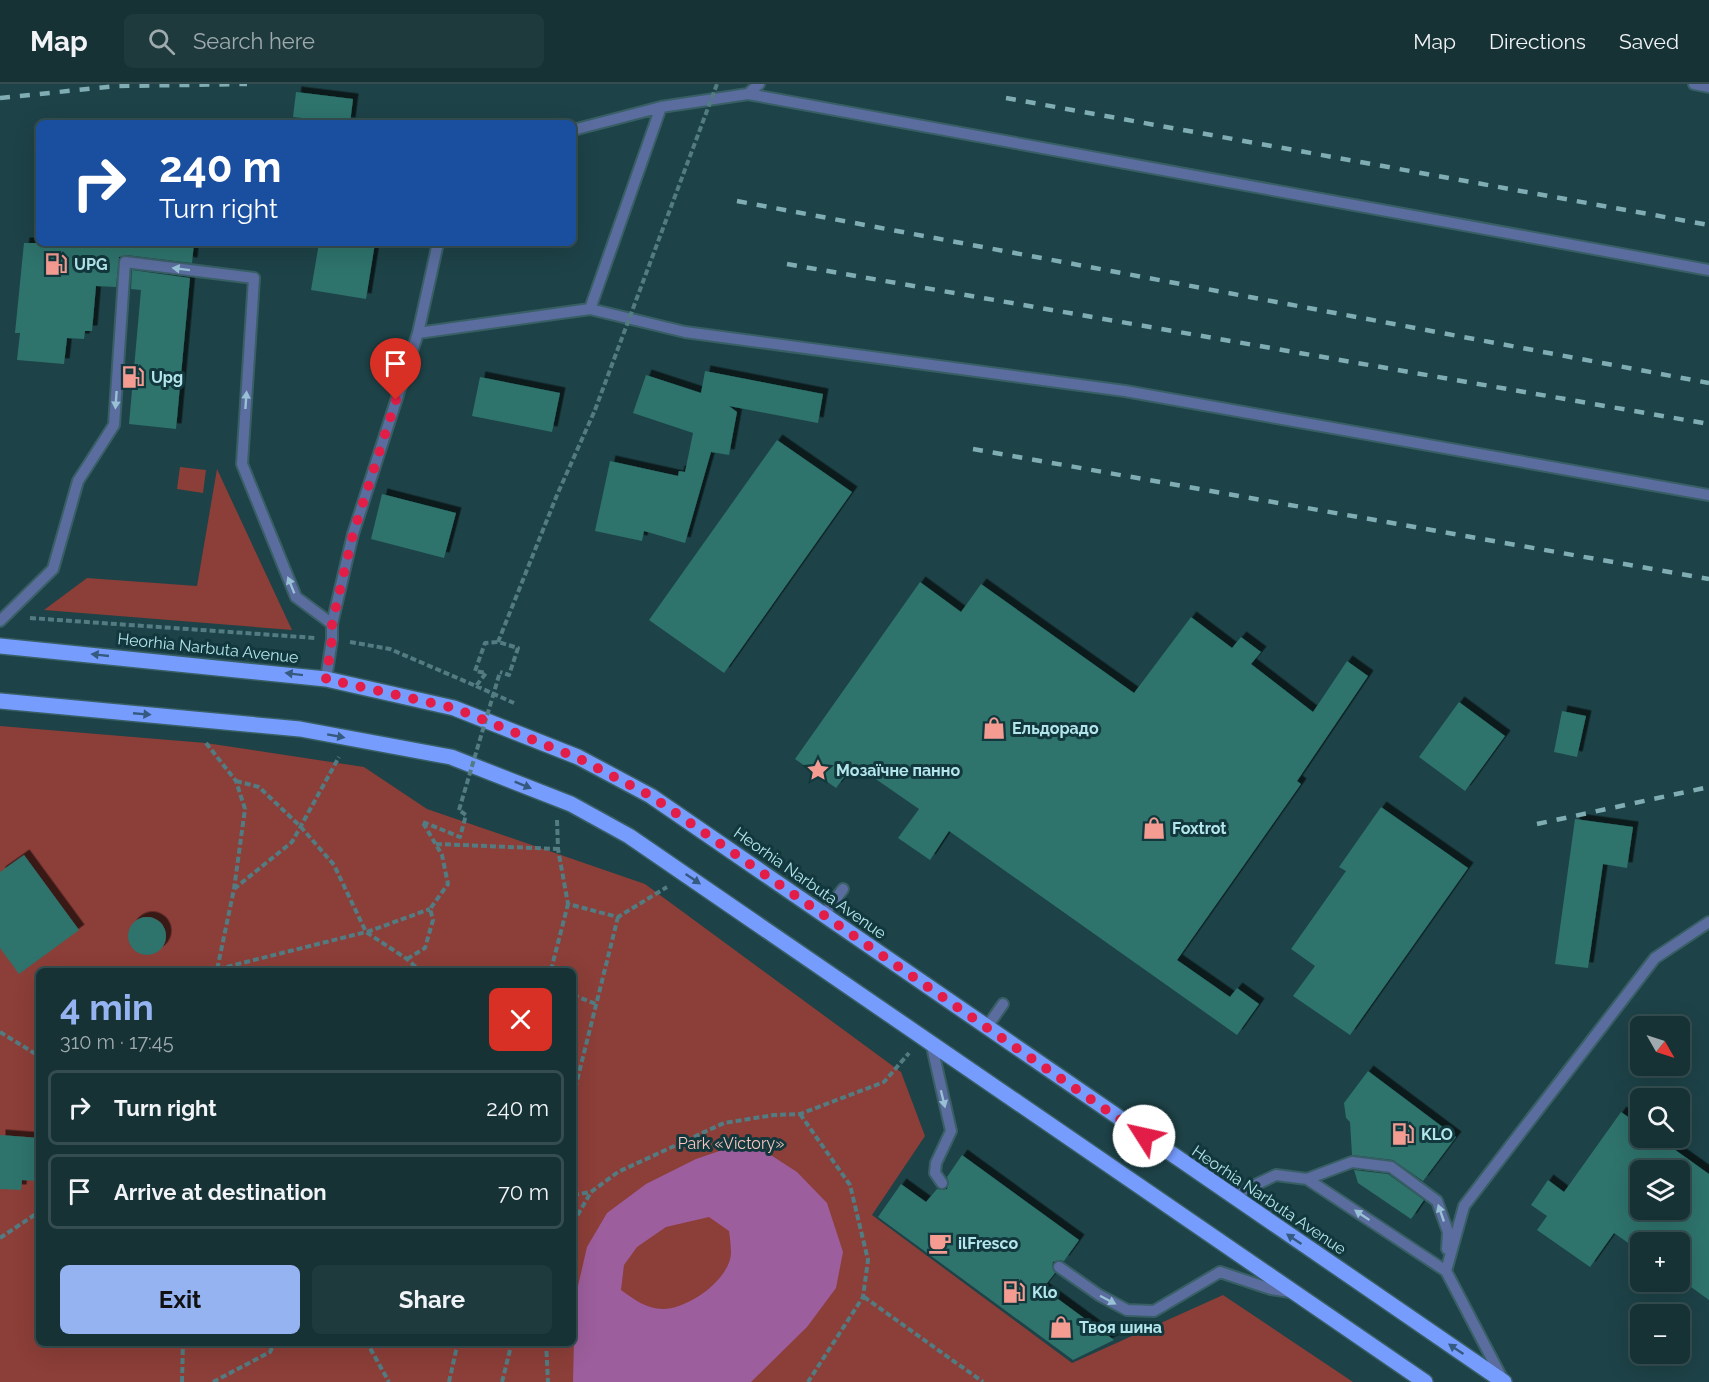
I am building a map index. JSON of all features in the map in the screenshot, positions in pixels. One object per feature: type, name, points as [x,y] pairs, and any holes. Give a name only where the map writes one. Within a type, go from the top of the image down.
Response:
[{"type":"main road","name":"Heorhia Narbuta Avenue","points":[[0,646],[326,679],[454,708],[578,758],[651,796],[1504,1382]]},
{"type":"main road","points":[[0,700],[300,729],[451,757],[571,804],[629,836],[1425,1382]]},
{"type":"lane","points":[[748,94],[759,84]]},
{"type":"lane","points":[[1694,84],[1709,87]]},
{"type":"lane","points":[[576,129],[661,108],[748,94],[1709,270]]},
{"type":"lane","points":[[590,309],[661,108]]},
{"type":"lane","points":[[326,679],[332,624],[353,534],[418,333],[437,246]]},
{"type":"lane","points":[[2,618],[53,569],[78,481],[114,425],[125,262],[254,278],[242,464],[296,597],[332,624]]},
{"type":"lane","points":[[418,333],[590,309],[685,332],[1125,391],[1709,495]]},
{"type":"lane","points":[[824,915],[843,889]]},
{"type":"lane","points":[[1446,1270],[1464,1206],[1655,958],[1709,922]]},
{"type":"lane","points":[[987,1027],[1003,1004]]},
{"type":"lane","points":[[931,1042],[951,1131],[936,1163],[935,1173],[942,1183]]},
{"type":"lane","points":[[1307,1179],[1352,1162],[1391,1167],[1437,1201],[1448,1232],[1446,1270],[1504,1382]]},
{"type":"lane","points":[[1223,1190],[1240,1192],[1276,1175],[1307,1179],[1446,1270]]},
{"type":"lane","points":[[1059,1267],[1099,1295],[1127,1310],[1154,1311],[1220,1272],[1271,1289],[1294,1292]]},
{"type":"path","points":[[498,642],[557,495],[595,410],[717,84]]},
{"type":"path","points":[[2,618],[332,639],[390,649],[514,704]]},
{"type":"path","points":[[225,968],[366,932],[430,909],[448,884],[442,855],[422,821],[460,837],[466,815],[459,810],[500,672],[509,675],[518,648],[498,642],[485,643],[475,671],[486,673],[476,686]]},
{"type":"path","points":[[206,743],[236,781],[245,809],[234,889],[217,968]]},
{"type":"path","points":[[234,889],[292,842],[341,753]]},
{"type":"path","points":[[236,781],[259,787],[301,827],[334,865],[366,932],[417,968]]},
{"type":"path","points":[[552,968],[568,904],[558,849],[557,819]]},
{"type":"path","points":[[435,844],[558,849]]},
{"type":"path","points":[[576,1085],[618,917],[670,885]]},
{"type":"path","points":[[568,904],[618,917]]},
{"type":"path","points":[[407,959],[425,948],[433,920],[430,909]]},
{"type":"path","points":[[576,996],[596,1004]]},
{"type":"path","points":[[0,1032],[36,1054]]},
{"type":"path","points":[[576,1218],[591,1192],[618,1172],[724,1123],[774,1115],[800,1114],[884,1082],[909,1053]]},
{"type":"path","points":[[576,1067],[580,1068]]},
{"type":"path","points":[[800,1114],[850,1185],[868,1260],[863,1297],[808,1382]]},
{"type":"path","points":[[576,1194],[591,1192]]},
{"type":"path","points":[[0,1238],[36,1214]]},
{"type":"path","points":[[863,1297],[983,1382]]},
{"type":"path","points":[[182,1382],[183,1346]]},
{"type":"path","points":[[213,1382],[270,1352],[273,1346]]},
{"type":"path","points":[[368,1346],[389,1382]]},
{"type":"path","points":[[449,1382],[458,1346]]},
{"type":"path","points":[[502,1382],[511,1346]]},
{"type":"path","points":[[546,1346],[549,1382]]},
{"type":"green space","points":[[180,467],[206,470],[203,493],[177,489]]},
{"type":"green space","points":[[217,469],[292,630],[44,610],[87,578],[197,586]]},
{"type":"green space","name":"Park «Victory»","points":[[0,726],[206,743],[364,767],[427,809],[645,884],[901,1072],[925,1136],[872,1215],[1072,1363],[1223,1295],[1353,1382],[0,1382]]},
{"type":"shaded area","points":[[731,1147],[763,1150],[797,1172],[827,1203],[843,1252],[836,1288],[807,1327],[751,1382],[573,1382],[576,1295],[587,1247],[607,1213],[646,1184],[696,1159]],"holes":[[[709,1217],[729,1231],[731,1254],[729,1264],[715,1283],[695,1298],[673,1308],[651,1307],[640,1303],[621,1290],[624,1265],[637,1247],[666,1227]]]},
{"type":"building","points":[[296,92],[353,99],[350,120],[293,117]]},
{"type":"building","name":"UPG","points":[[24,243],[36,243],[36,246],[194,246],[192,263],[126,255],[119,257],[116,287],[96,286],[92,331],[85,331],[84,339],[67,338],[64,364],[17,360],[20,333],[15,333]]},
{"type":"building","points":[[318,246],[375,246],[366,299],[311,290]]},
{"type":"building","points":[[132,270],[190,278],[176,429],[129,424],[141,290],[131,289]]},
{"type":"building","points":[[705,371],[823,394],[818,423],[729,406],[737,412],[729,455],[711,452],[685,543],[644,531],[642,541],[595,531],[610,461],[678,476],[679,471],[685,472],[693,433],[633,413],[646,375],[701,393]]},
{"type":"building","points":[[480,377],[560,393],[552,432],[472,416]]},
{"type":"building","points":[[777,440],[852,492],[724,673],[649,620]]},
{"type":"building","points":[[382,494],[456,513],[444,558],[371,539]]},
{"type":"building","points":[[920,582],[961,612],[981,584],[1134,693],[1191,617],[1232,648],[1241,637],[1261,652],[1251,664],[1313,712],[1347,661],[1368,676],[1297,781],[1301,784],[1177,960],[1230,997],[1237,988],[1259,1004],[1237,1035],[949,831],[930,860],[898,838],[919,809],[854,764],[836,788],[795,759]]},
{"type":"building","points":[[1459,702],[1505,736],[1465,791],[1419,757]]},
{"type":"building","points":[[1562,711],[1586,716],[1577,757],[1554,752]]},
{"type":"building","points":[[1381,807],[1468,868],[1350,1035],[1293,996],[1315,966],[1291,949],[1346,871],[1339,867]]},
{"type":"building","points":[[1575,819],[1633,827],[1627,868],[1603,864],[1588,968],[1555,964]]},
{"type":"building","points":[[24,855],[79,930],[19,974],[0,948],[0,872]]},
{"type":"building","points":[[147,917],[160,923],[166,936],[160,949],[147,955],[134,949],[128,936],[134,923]]},
{"type":"building","points":[[1368,1071],[1456,1137],[1423,1181],[1393,1160],[1352,1155],[1350,1122],[1346,1118],[1344,1103]]},
{"type":"building","points":[[1621,1112],[1630,1118],[1630,1148],[1672,1148],[1689,1160],[1630,1160],[1630,1220],[1690,1220],[1690,1160],[1709,1174],[1709,1300],[1690,1286],[1690,1232],[1630,1232],[1630,1244],[1614,1233],[1590,1267],[1537,1230],[1547,1216],[1531,1205],[1548,1180],[1564,1192]]},
{"type":"building","points":[[0,1135],[36,1138],[36,1181],[22,1180],[21,1190],[0,1189]]},
{"type":"building","points":[[962,1155],[1079,1240],[1064,1261],[1053,1262],[1052,1267],[1055,1273],[1043,1288],[1114,1340],[1073,1360],[878,1217],[901,1184],[926,1202],[937,1189],[947,1189],[949,1183],[947,1177]]},
{"type":"building","points":[[1354,1170],[1388,1174],[1424,1200],[1411,1219],[1358,1183]]},
{"type":"railway","points":[[0,98],[117,86],[247,84]]},
{"type":"railway","points":[[1006,98],[1709,225]]},
{"type":"railway","points":[[737,201],[1709,383]]},
{"type":"railway","points":[[787,264],[1709,424]]},
{"type":"railway","points":[[973,449],[1709,579]]},
{"type":"railway","points":[[1537,824],[1709,787]]},
{"type":"place","name":"UPG","points":[[56,264]]},
{"type":"place","name":"Upg","points":[[133,377]]},
{"type":"place","name":"Ельдорадо","points":[[994,728]]},
{"type":"place","name":"Мозаїчне панно","points":[[818,770]]},
{"type":"place","name":"Foxtrot","points":[[1154,828]]},
{"type":"place","name":"KLO","points":[[1403,1134]]},
{"type":"place","name":"ilFresco","points":[[940,1243]]},
{"type":"place","name":"Klo","points":[[1014,1292]]},
{"type":"place","name":"Твоя шина","points":[[1061,1327]]},
{"type":"route","points":[[396,400],[353,534],[332,624],[326,679],[454,708],[578,758],[651,796],[1144,1136]]}]
